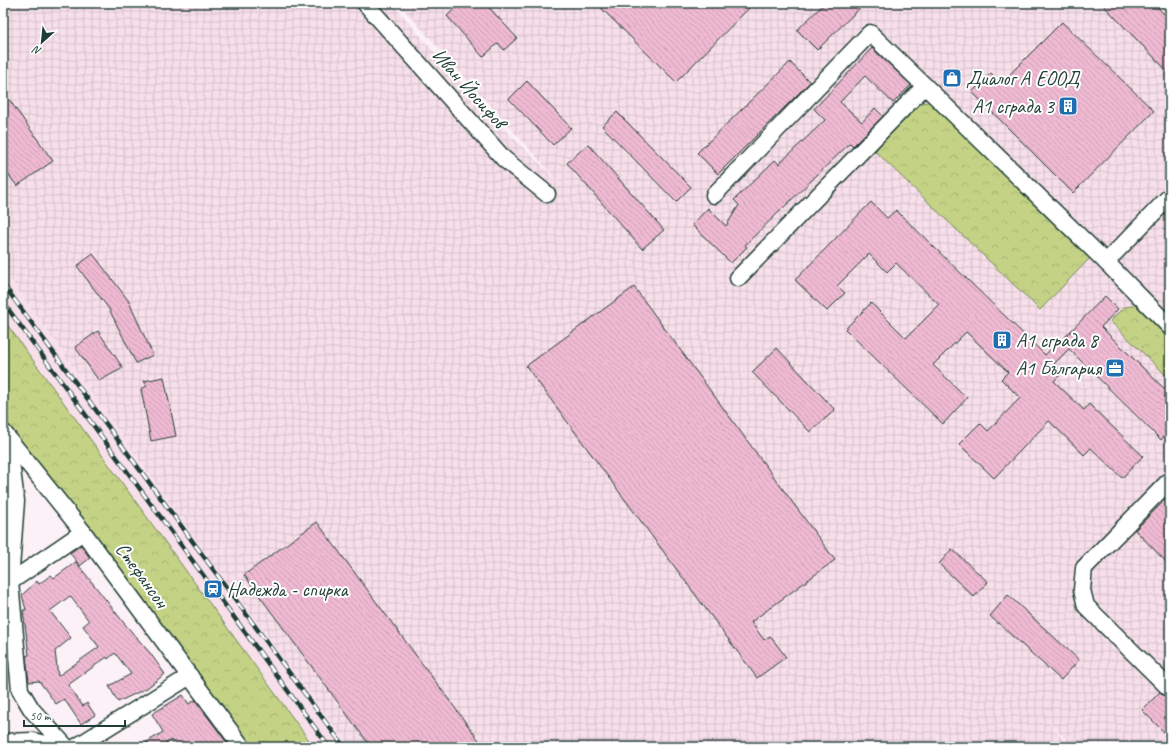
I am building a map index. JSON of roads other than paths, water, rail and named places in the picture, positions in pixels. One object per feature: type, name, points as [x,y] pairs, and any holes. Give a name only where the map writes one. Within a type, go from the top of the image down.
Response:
[{"type":"street","name":"Иван Йосифов","points":[[365,3],[504,159],[547,194]]},
{"type":"street","points":[[714,195],[870,33],[1106,262],[1170,327]]},
{"type":"street","points":[[738,278],[925,86]]},
{"type":"street","points":[[1106,262],[1170,196]]},
{"type":"street","points":[[6,435],[16,501],[6,581],[20,690],[32,710],[66,747]]},
{"type":"street","name":"Стефансон","points":[[6,435],[84,532],[242,747]]},
{"type":"street","points":[[1170,480],[1084,568],[1082,590],[1086,606],[1170,689]]},
{"type":"street","points":[[6,581],[84,532]]},
{"type":"street","points":[[76,747],[190,676]]},
{"type":"street","points":[[3,742],[33,741],[56,747]]},
{"type":"railway","points":[[3,284],[344,747]]},
{"type":"railway","points":[[3,302],[329,747]]},
{"type":"place","name":"Диалог А ЕООД","points":[[952,78]]},
{"type":"place","name":"А1 сграда 3","points":[[1068,106]]},
{"type":"place","name":"А1 сграда 8","points":[[1002,340]]},
{"type":"place","name":"А1 България","points":[[1115,368]]},
{"type":"place","name":"Надежда - спирка","points":[[213,589]]}]
